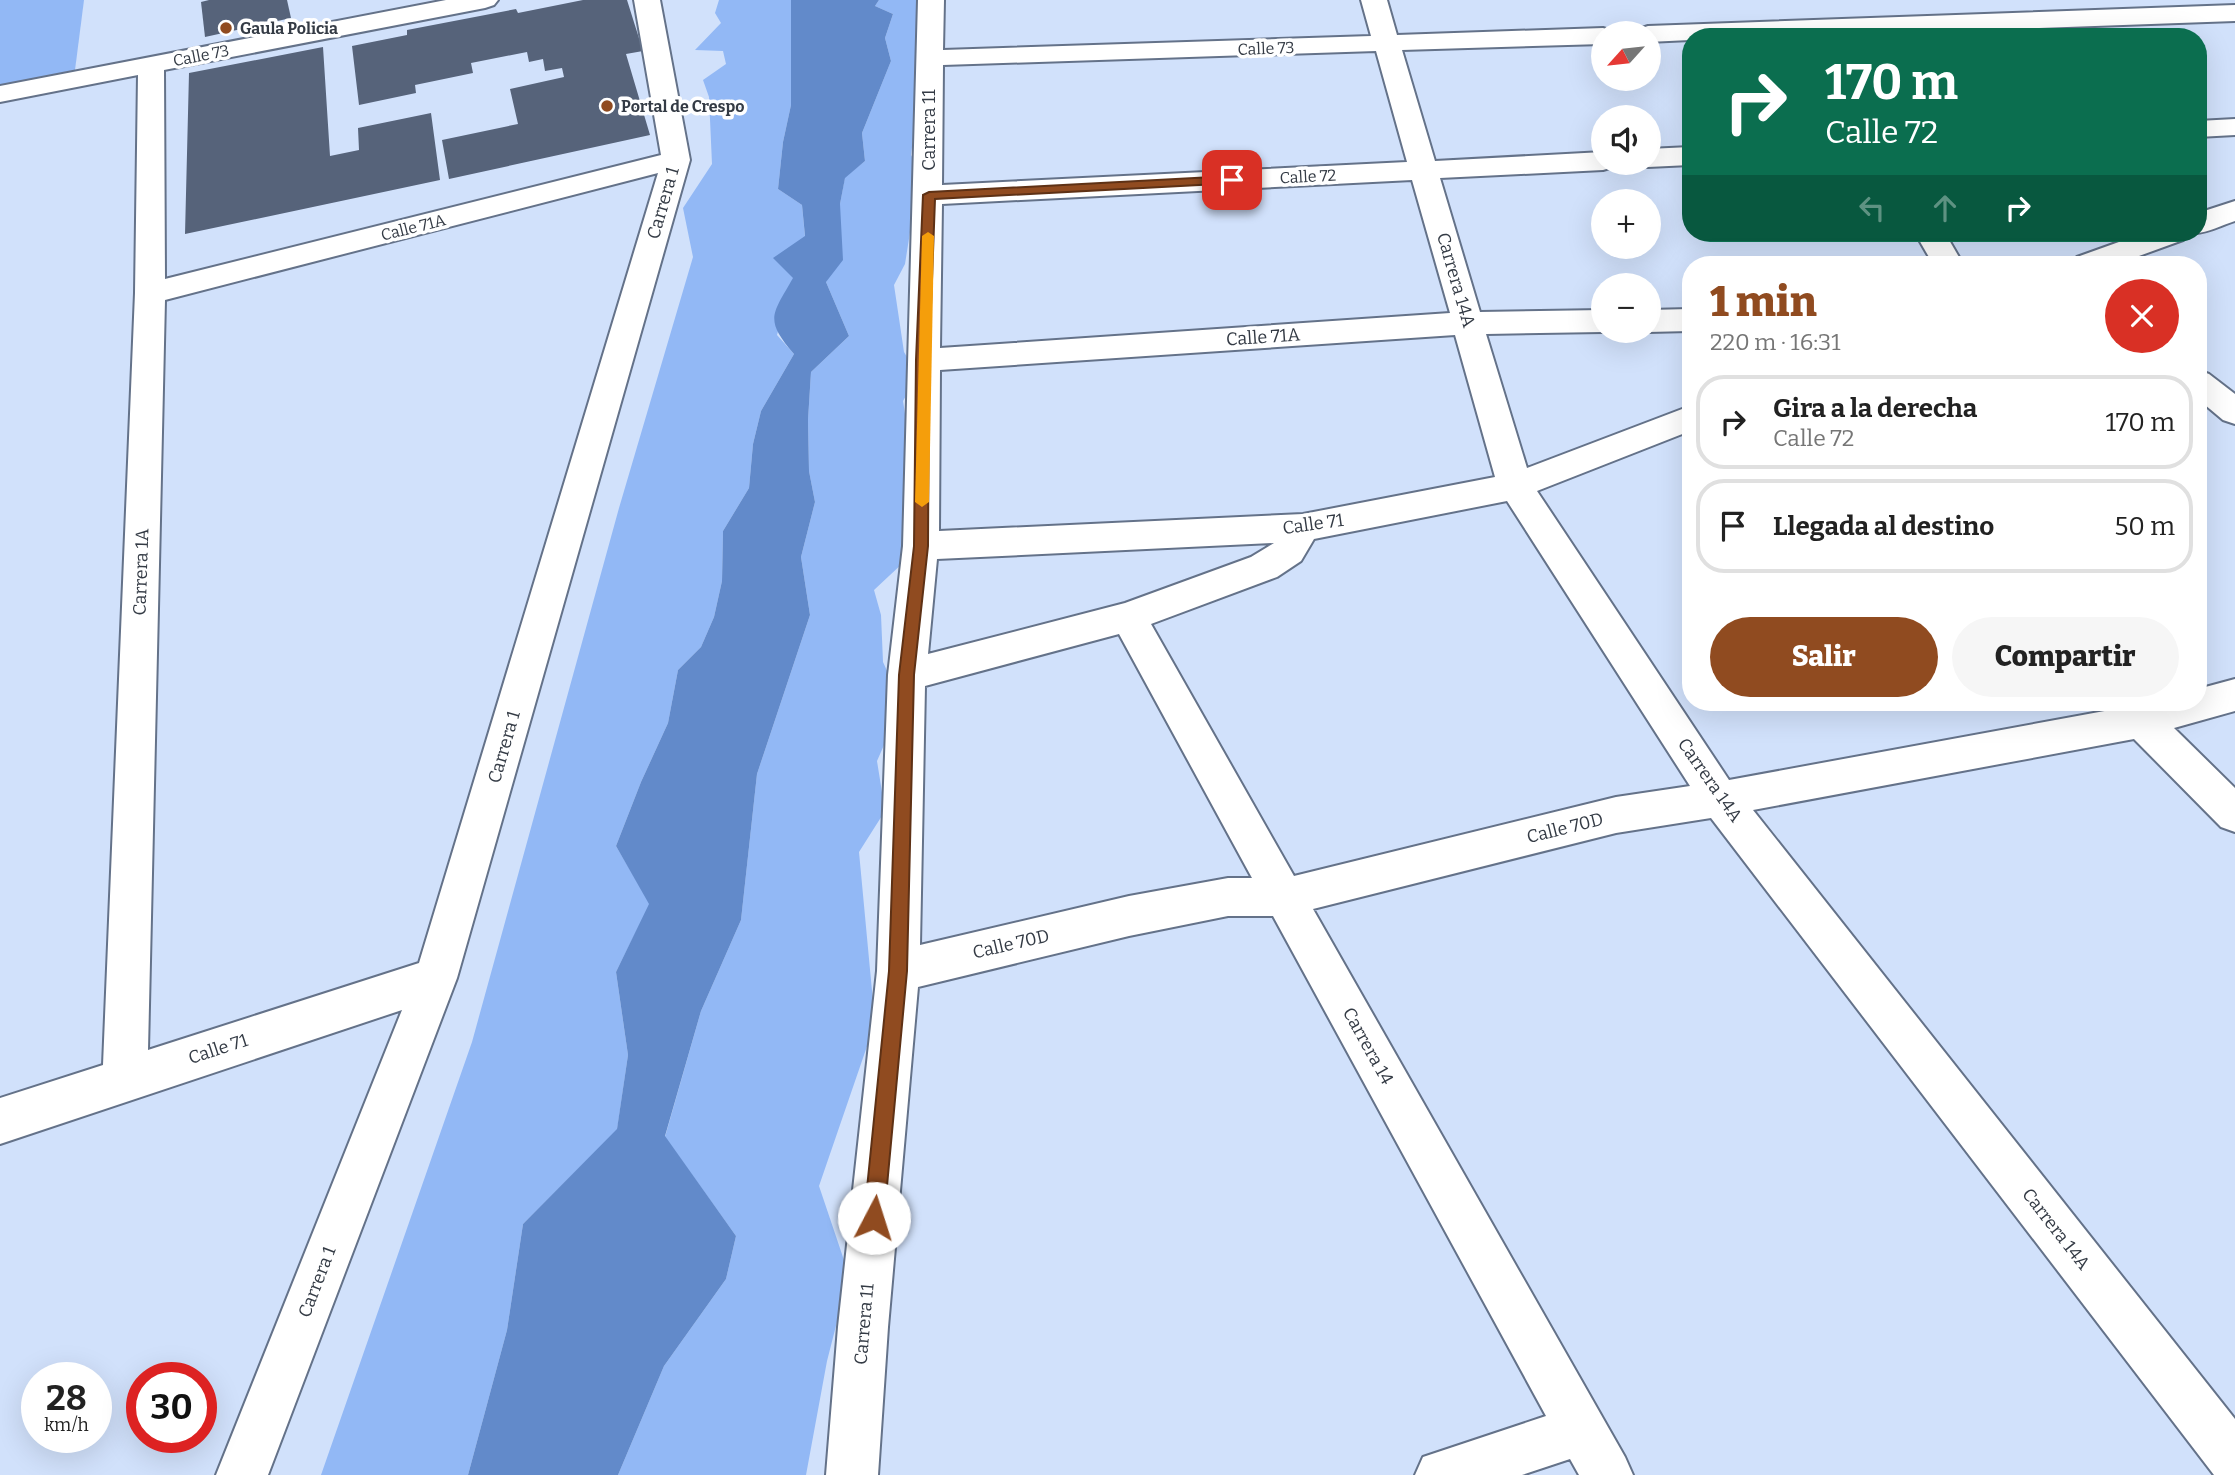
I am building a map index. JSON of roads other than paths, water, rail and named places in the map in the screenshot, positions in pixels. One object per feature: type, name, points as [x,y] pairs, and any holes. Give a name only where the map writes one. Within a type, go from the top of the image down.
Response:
[{"type":"street","name":"Calle 73","points":[[0,94],[485,0]]},
{"type":"street","name":"Carrera 1","points":[[242,1475],[436,978],[676,160],[647,0]]},
{"type":"street","name":"Carrera 11","points":[[852,1475],[864,1314],[898,971],[907,675],[921,546],[931,0]]},
{"type":"street","name":"Carrera 14A","points":[[1374,0],[1515,485],[1720,799],[2235,1460]]},
{"type":"street","points":[[1796,0],[1811,28]]},
{"type":"street","points":[[1928,28],[2224,15]]},
{"type":"street","points":[[1661,34],[1682,34]]},
{"type":"street","name":"Calle 73","points":[[929,58],[1591,36]]},
{"type":"street","name":"Carrera 1A","points":[[125,1079],[150,293],[151,64]]},
{"type":"street","points":[[2207,129],[2235,127]]},
{"type":"street","points":[[1661,157],[1682,156]]},
{"type":"street","name":"Calle 71A","points":[[150,293],[676,160]]},
{"type":"street","name":"Calle 72","points":[[929,195],[1591,162]]},
{"type":"street","points":[[2207,221],[2235,210]]},
{"type":"street","points":[[2110,256],[2149,242]]},
{"type":"street","points":[[1661,321],[1682,320]]},
{"type":"street","name":"Calle 71A","points":[[923,360],[1468,323],[1591,321]]},
{"type":"street","points":[[2207,389],[2235,412]]},
{"type":"street","name":"Calle 71","points":[[921,546],[1303,528],[1515,485],[1682,421]]},
{"type":"street","points":[[907,675],[1128,617],[1264,567],[1289,551],[1303,528]]},
{"type":"street","name":"Carrera 14","points":[[1128,617],[1608,1475]]},
{"type":"street","name":"Calle 70D","points":[[2207,699],[2235,695]]},
{"type":"street","points":[[2132,711],[2235,814]]},
{"type":"street","name":"Calle 70D","points":[[898,971],[1129,916],[1228,897],[1285,897],[1616,815],[1720,799],[2132,711]]},
{"type":"street","name":"Calle 71","points":[[0,1121],[436,978]]},
{"type":"street","points":[[1441,1475],[1582,1430]]},
{"type":"place","name":"Gaula Policia","points":[[226,28]]},
{"type":"place","name":"Portal de Crespo","points":[[607,106]]}]
